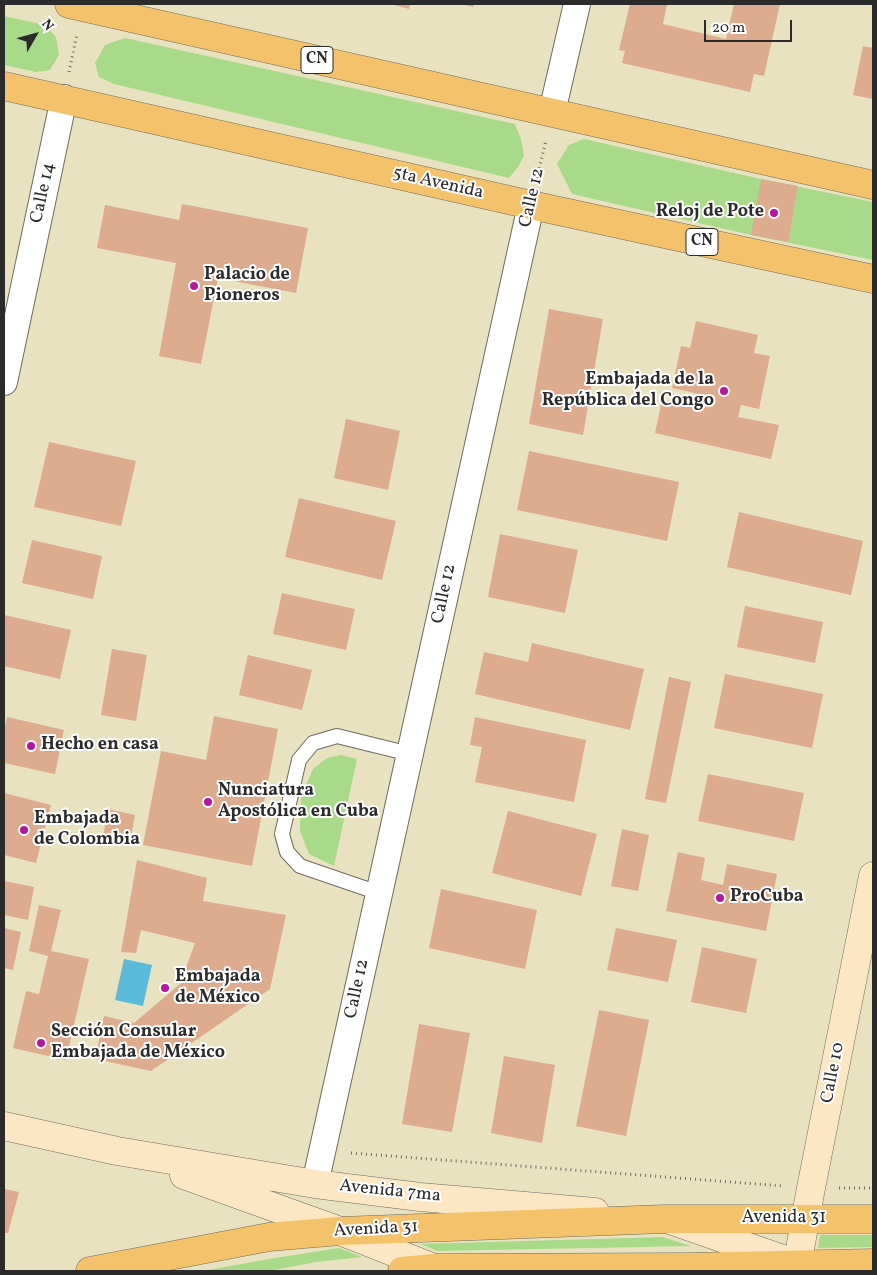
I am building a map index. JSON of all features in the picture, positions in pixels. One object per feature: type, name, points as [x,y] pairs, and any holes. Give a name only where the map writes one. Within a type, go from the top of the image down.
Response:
[{"type":"main road","name":"CN","points":[[78,5],[873,184]]},
{"type":"main road","name":"5ta Avenida","points":[[4,86],[64,98],[531,206],[873,279]]},
{"type":"main road","name":"Calle 10","points":[[804,1269],[805,1219],[873,876]]},
{"type":"main road","name":"Avenida 7ma","points":[[4,1126],[117,1151],[315,1184],[420,1197],[665,1219]]},
{"type":"main road","name":"Avenida 7ma","points":[[117,1151],[340,1231],[434,1268]]},
{"type":"main road","name":"Avenida 31","points":[[90,1271],[269,1237],[340,1231],[665,1219],[873,1218]]},
{"type":"main road","name":"Avenida 31","points":[[665,1219],[804,1269]]},
{"type":"main road","name":"Avenida 31","points":[[402,1271],[434,1268],[686,1266],[804,1269],[873,1263]]},
{"type":"street","points":[[552,112],[576,4]]},
{"type":"street","name":"Calle 14","points":[[4,382],[64,98]]},
{"type":"street","name":"Calle 12","points":[[315,1184],[531,206]]},
{"type":"lane","points":[[379,893],[300,866],[287,852],[282,834],[290,797],[299,760],[313,743],[337,736],[410,754]]},
{"type":"path","points":[[64,98],[78,5]]},
{"type":"path","name":"Calle 12","points":[[531,206],[552,112]]},
{"type":"path","points":[[322,1151],[811,1188],[873,1188]]},
{"type":"green space","points":[[4,16],[45,25],[56,37],[59,55],[50,70],[36,72],[4,65]]},
{"type":"green space","points":[[125,38],[515,124],[521,139],[524,156],[509,178],[114,84],[99,77],[95,63],[105,45]]},
{"type":"green space","points":[[584,139],[873,202],[873,260],[751,235],[572,194],[557,164],[569,145]]},
{"type":"green space","points":[[341,755],[357,759],[334,866],[309,854],[300,831],[301,797],[313,769],[327,758]]},
{"type":"green space","points":[[820,1235],[873,1235],[873,1247],[818,1248]]},
{"type":"green space","points":[[663,1237],[691,1246],[437,1251],[421,1244]]},
{"type":"green space","points":[[339,1248],[362,1257],[316,1262],[269,1271],[202,1271],[275,1258]]},
{"type":"water","points":[[124,959],[152,965],[143,1006],[115,1000]]},
{"type":"building","points":[[391,4],[410,4],[409,9]]},
{"type":"building","points":[[461,4],[474,4],[473,7]]},
{"type":"building","points":[[630,4],[667,4],[663,24],[726,39],[734,4],[780,4],[764,76],[754,74],[750,92],[622,63],[625,51],[619,50]]},
{"type":"building","points":[[863,46],[873,48],[873,99],[853,95]]},
{"type":"building","name":"Reloj de Pote","points":[[761,179],[798,186],[788,242],[751,235]]},
{"type":"building","name":"Palacio de Pioneros","points":[[182,204],[308,228],[296,293],[218,278],[201,364],[159,356],[176,263],[97,248],[105,205],[179,220]]},
{"type":"building","points":[[549,309],[603,319],[583,435],[529,424]]},
{"type":"building","name":"Embajada de la República del Congo","points":[[696,321],[758,335],[754,353],[770,356],[759,409],[741,405],[738,417],[779,425],[771,459],[655,433],[662,400],[696,408],[699,394],[672,388],[681,346],[690,348]]},
{"type":"building","points":[[346,419],[400,431],[388,490],[334,478]]},
{"type":"building","points":[[49,442],[136,461],[121,526],[34,507]]},
{"type":"building","points":[[529,451],[679,482],[667,541],[517,510]]},
{"type":"building","points":[[299,498],[396,521],[382,580],[285,557]]},
{"type":"building","points":[[739,512],[863,541],[851,595],[727,567]]},
{"type":"building","points":[[500,534],[578,550],[565,613],[488,597]]},
{"type":"building","points":[[32,540],[102,556],[93,599],[22,583]]},
{"type":"building","points":[[282,593],[355,609],[346,650],[273,634]]},
{"type":"building","points":[[745,606],[823,622],[815,663],[737,647]]},
{"type":"building","points":[[4,615],[71,630],[60,679],[4,666]]},
{"type":"building","points":[[532,643],[644,669],[630,730],[475,694],[484,652],[528,662]]},
{"type":"building","points":[[112,649],[147,655],[136,721],[101,715]]},
{"type":"building","points":[[248,655],[312,670],[302,710],[239,695]]},
{"type":"building","points":[[725,674],[823,694],[812,748],[714,728]]},
{"type":"building","points":[[669,677],[691,682],[666,803],[645,799]]},
{"type":"building","name":"Nunciatura Apostólica en Cuba","points":[[214,716],[278,729],[252,866],[143,845],[161,751],[206,760]]},
{"type":"building","points":[[7,717],[64,730],[55,774],[4,763],[4,732]]},
{"type":"building","points":[[475,717],[586,740],[574,802],[475,782],[482,747],[470,745]]},
{"type":"building","points":[[708,774],[804,793],[794,841],[698,821]]},
{"type":"building","name":"Embajada de Colombia","points":[[4,793],[51,805],[36,863],[4,855]]},
{"type":"building","points":[[108,809],[135,815],[130,842],[103,837]]},
{"type":"building","points":[[508,811],[597,834],[581,896],[492,873]]},
{"type":"building","points":[[622,829],[649,835],[638,891],[611,886]]},
{"type":"building","name":"ProCuba","points":[[678,852],[705,858],[701,880],[723,885],[727,864],[777,874],[766,931],[666,911]]},
{"type":"building","points":[[137,860],[207,878],[203,901],[286,915],[270,989],[151,1071],[95,1059],[104,1016],[134,1023],[180,984],[195,943],[141,930],[136,953],[121,952]]},
{"type":"building","points":[[4,881],[34,887],[28,920],[4,915]]},
{"type":"building","points":[[441,889],[537,910],[525,969],[429,948]]},
{"type":"building","points":[[39,905],[61,910],[51,951],[89,959],[66,1060],[13,1048],[26,991],[39,994],[48,956],[29,951]]},
{"type":"building","points":[[4,928],[21,932],[13,970],[4,968]]},
{"type":"building","points":[[616,928],[677,940],[668,982],[607,970]]},
{"type":"building","points":[[702,947],[757,959],[746,1013],[691,1002]]},
{"type":"building","points":[[599,1010],[649,1020],[626,1136],[576,1126]]},
{"type":"building","points":[[419,1024],[470,1033],[452,1132],[402,1124]]},
{"type":"building","points":[[504,1056],[555,1065],[542,1143],[491,1133]]},
{"type":"building","points":[[4,1189],[19,1192],[8,1233],[4,1233]]},
{"type":"place","name":"Reloj de Pote","points":[[774,213]]},
{"type":"place","name":"Palacio de Pioneros","points":[[194,286]]},
{"type":"place","name":"Embajada de la República del Congo","points":[[724,391]]},
{"type":"place","name":"Hecho en casa","points":[[31,746]]},
{"type":"place","name":"Nunciatura Apostólica en Cuba","points":[[208,802]]},
{"type":"place","name":"Embajada de Colombia","points":[[24,830]]},
{"type":"place","name":"ProCuba","points":[[720,898]]},
{"type":"place","name":"Embajada de México","points":[[165,988]]},
{"type":"place","name":"Sección Consular Embajada de México","points":[[41,1043]]}]
